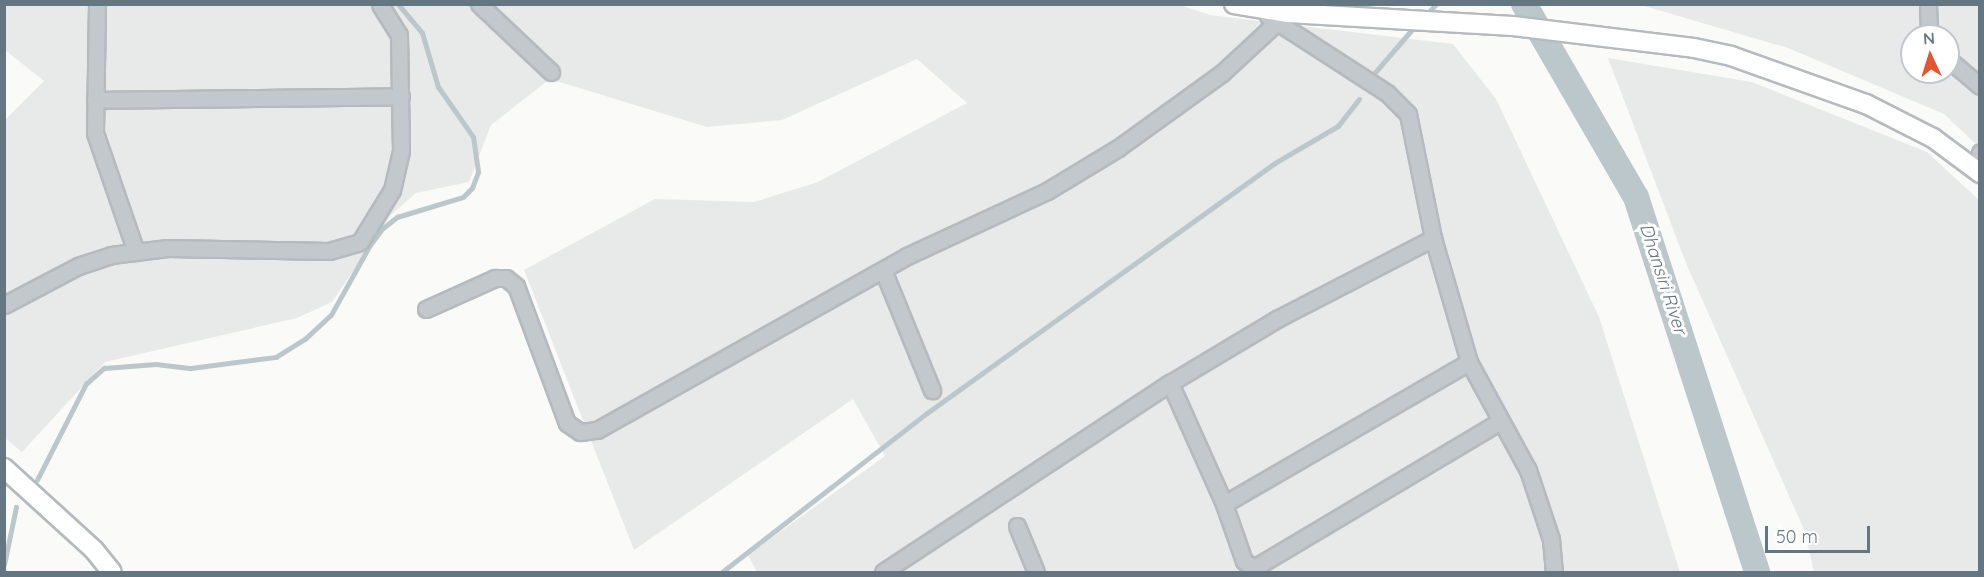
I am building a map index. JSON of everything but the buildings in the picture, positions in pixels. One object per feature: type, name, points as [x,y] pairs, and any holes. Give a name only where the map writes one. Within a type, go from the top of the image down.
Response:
[{"type":"main road","points":[[1234,4],[1316,15],[1466,22],[1648,40],[1731,56],[1866,104],[1933,138],[1978,165]]},
{"type":"main road","points":[[4,468],[94,549],[112,573]]},
{"type":"street","points":[[97,4],[95,133],[103,162],[136,252]]},
{"type":"street","points":[[4,305],[78,266],[136,252],[168,248],[329,251],[360,242],[399,174],[401,96],[399,35],[380,4]]},
{"type":"street","points":[[479,4],[551,72]]},
{"type":"street","points":[[1928,4],[1929,24]]},
{"type":"street","points":[[1258,9],[1387,93],[1408,114],[1433,238],[1469,362],[1528,470],[1551,539],[1554,573]]},
{"type":"street","points":[[426,309],[495,278],[506,278],[516,286],[567,423],[580,432],[589,432],[883,270],[1047,191],[1118,148],[1222,73],[1277,22]]},
{"type":"street","points":[[1960,68],[1978,81]]},
{"type":"street","points":[[94,100],[401,96]]},
{"type":"street","points":[[884,573],[1170,383],[1277,319],[1433,238]]},
{"type":"street","points":[[883,270],[932,390]]},
{"type":"street","points":[[1224,504],[1469,362]]},
{"type":"street","points":[[1170,383],[1224,504],[1244,561],[1249,566],[1261,566],[1501,421]]},
{"type":"street","points":[[1017,526],[1036,573]]},
{"type":"shaded area","points":[[5,5],[1180,5],[1210,15],[1453,44],[1496,99],[1599,317],[1680,572],[757,572],[748,555],[885,456],[853,399],[634,550],[524,270],[655,199],[754,202],[818,182],[967,103],[917,59],[782,120],[707,127],[550,79],[491,125],[469,182],[416,193],[391,215],[332,302],[297,318],[105,362],[22,452],[5,438],[5,120],[44,81],[5,50]]},
{"type":"shaded area","points":[[1641,5],[1979,5],[1979,147],[1944,114],[1788,48]]},
{"type":"shaded area","points":[[1608,58],[1752,82],[1927,152],[1979,200],[1979,572],[1814,572],[1805,532],[1686,263]]},
{"type":"waterway","points":[[37,480],[86,384],[104,368],[156,364],[191,368],[276,357],[305,339],[331,315],[370,245],[383,228],[397,217],[463,197],[472,188],[478,172],[473,137],[438,87],[422,33],[398,4]]},
{"type":"waterway","points":[[1425,16],[1436,4]]},
{"type":"waterway","name":"Dhansiri River","points":[[1524,4],[1636,197],[1757,572]]},
{"type":"waterway","points":[[1372,76],[1415,26]]},
{"type":"waterway","points":[[722,572],[927,413],[1275,163],[1338,126],[1359,99]]},
{"type":"waterway","points":[[4,565],[16,507]]}]
